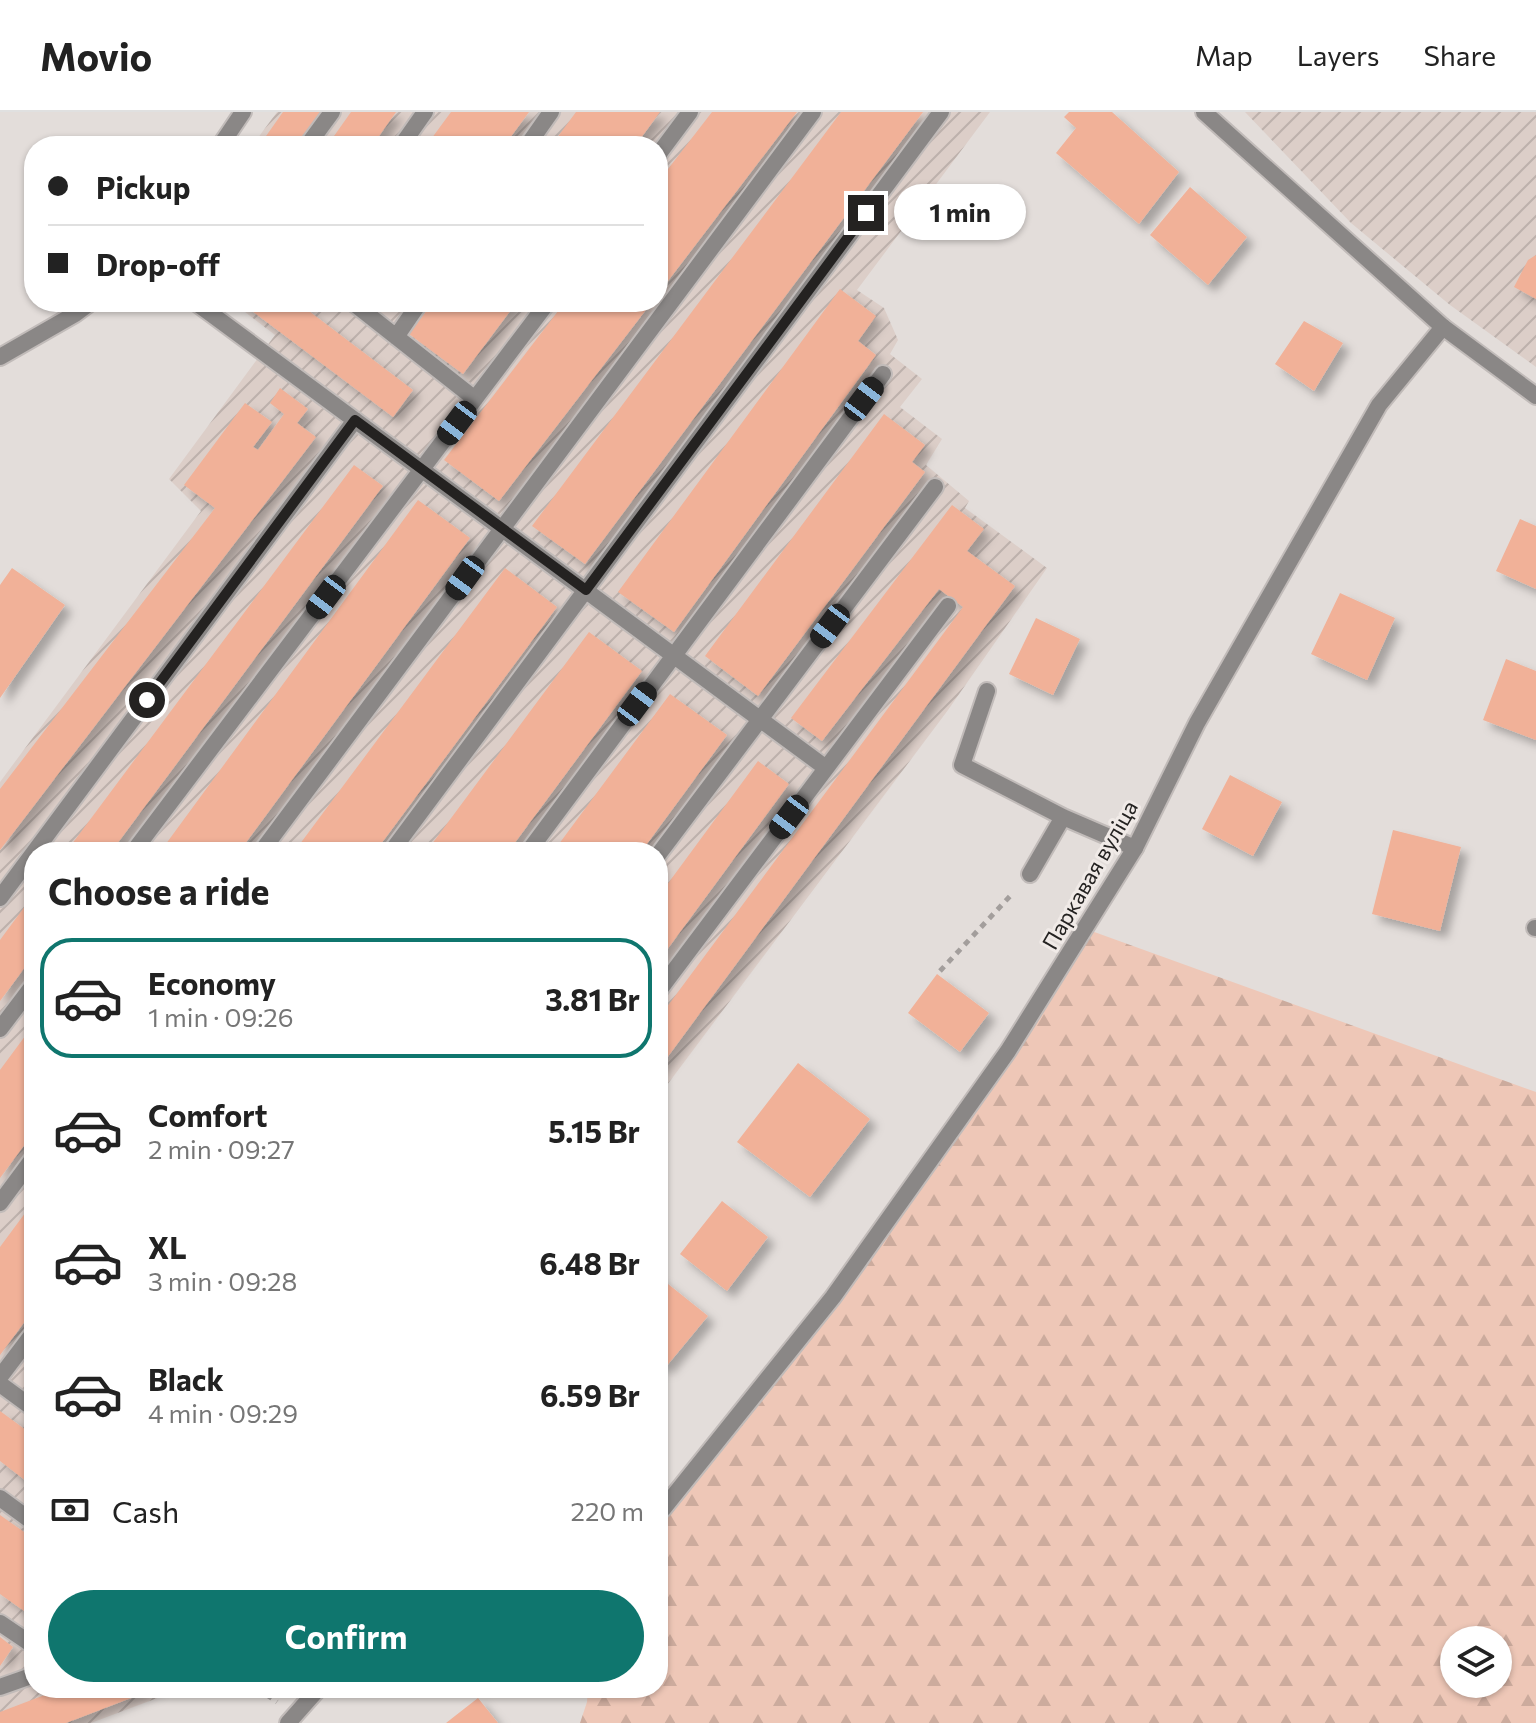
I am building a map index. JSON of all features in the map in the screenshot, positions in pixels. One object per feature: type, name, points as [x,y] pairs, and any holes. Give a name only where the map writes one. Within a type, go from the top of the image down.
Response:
[{"type":"street","points":[[227,136],[243,112]]},
{"type":"street","points":[[314,136],[332,112]]},
{"type":"street","points":[[408,136],[425,112]]},
{"type":"street","points":[[534,136],[551,112]]},
{"type":"street","points":[[668,142],[690,112]]},
{"type":"street","points":[[668,306],[813,112]]},
{"type":"street","points":[[398,842],[941,112]]},
{"type":"street","points":[[1204,112],[1443,327],[1536,396]]},
{"type":"street","points":[[0,357],[78,312]]},
{"type":"street","points":[[209,312],[826,768]]},
{"type":"street","points":[[365,312],[475,399]]},
{"type":"street","points":[[396,337],[413,312]]},
{"type":"street","points":[[141,842],[540,312]]},
{"type":"street","points":[[268,842],[664,312]]},
{"type":"street","name":"Паркавая вуліца","points":[[668,1503],[833,1297],[1008,1051],[1135,848],[1197,723],[1379,405],[1443,327]]},
{"type":"street","points":[[535,842],[883,374]]},
{"type":"street","points":[[42,842],[355,420]]},
{"type":"street","points":[[668,842],[935,487]]},
{"type":"street","points":[[668,979],[948,606]]},
{"type":"street","points":[[987,691],[962,765],[1063,817],[1135,848]]},
{"type":"street","points":[[1030,874],[1063,817]]},
{"type":"street","points":[[0,898],[24,866]]},
{"type":"street","points":[[0,1029],[24,997]]},
{"type":"street","points":[[0,1203],[24,1171]]},
{"type":"street","points":[[0,1377],[24,1345]]},
{"type":"street","points":[[0,1384],[24,1402]]},
{"type":"street","points":[[0,1498],[24,1516]]},
{"type":"street","points":[[0,1623],[24,1639]]},
{"type":"street","points":[[0,1687],[24,1679]]},
{"type":"street","points":[[288,1723],[310,1698]]},
{"type":"path","points":[[940,971],[1030,874]]},
{"type":"shaded area","points":[[277,112],[990,112],[857,290],[884,308],[898,340],[890,354],[922,379],[900,407],[942,439],[926,465],[969,501],[965,508],[1047,568],[948,710],[668,1084],[668,842],[24,842],[24,1698],[157,1698],[91,1723],[0,1723],[0,782],[201,511],[169,479],[275,335],[245,312],[668,312],[668,136],[259,136]]},
{"type":"shaded area","points":[[1245,112],[1536,112],[1536,367],[1450,305],[1351,223]]},
{"type":"green space","points":[[1086,929],[1536,1092],[1536,1723],[580,1723],[587,1698],[668,1698],[668,1502],[750,1404]]},
{"type":"building","points":[[283,112],[323,112],[305,136],[266,136]]},
{"type":"building","points":[[351,112],[396,112],[379,136],[334,136]]},
{"type":"building","points":[[451,112],[529,112],[511,136],[433,136]]},
{"type":"building","points":[[576,112],[660,112],[642,136],[558,136]]},
{"type":"building","points":[[712,112],[797,112],[668,281],[668,169]]},
{"type":"building","points":[[841,112],[923,112],[585,564],[532,526]]},
{"type":"building","points":[[1069,112],[1112,112],[1179,172],[1139,224],[1056,153],[1076,128],[1064,117]]},
{"type":"building","points":[[1190,187],[1247,237],[1208,285],[1150,235]]},
{"type":"building","points":[[1536,255],[1536,299],[1514,287],[1528,260]]},
{"type":"building","points":[[840,289],[876,316],[858,341],[876,355],[674,632],[618,592]]},
{"type":"building","points":[[253,312],[310,312],[413,390],[393,417]]},
{"type":"building","points":[[426,312],[510,312],[463,374],[409,334]]},
{"type":"building","points":[[557,312],[644,312],[499,501],[444,460]]},
{"type":"building","points":[[1304,321],[1343,343],[1314,391],[1275,364]]},
{"type":"building","points":[[280,388],[308,409],[297,423],[316,437],[0,850],[0,789],[215,508],[184,485],[245,403],[272,422],[253,447],[258,450],[284,414],[270,403]]},
{"type":"building","points":[[884,414],[925,445],[912,462],[925,472],[758,696],[705,656]]},
{"type":"building","points":[[354,465],[383,486],[118,842],[73,842]]},
{"type":"building","points":[[418,500],[470,538],[246,842],[167,842]]},
{"type":"building","points":[[952,505],[984,529],[967,551],[1015,586],[668,1056],[668,1005],[963,607],[939,589],[822,741],[791,718]]},
{"type":"building","points":[[1520,519],[1536,526],[1536,589],[1496,571]]},
{"type":"building","points":[[12,568],[65,605],[0,698],[0,585]]},
{"type":"building","points":[[505,568],[557,607],[382,842],[301,842]]},
{"type":"building","points":[[1340,593],[1395,618],[1367,680],[1311,654]]},
{"type":"building","points":[[1036,618],[1080,639],[1053,695],[1009,674]]},
{"type":"building","points":[[589,632],[642,671],[515,842],[433,842]]},
{"type":"building","points":[[1506,659],[1536,671],[1536,740],[1483,720]]},
{"type":"building","points":[[670,694],[727,735],[648,842],[560,842]]},
{"type":"building","points":[[758,761],[789,784],[668,948],[668,883]]},
{"type":"building","points":[[1230,775],[1282,802],[1253,856],[1202,829]]},
{"type":"building","points":[[1393,830],[1461,847],[1440,931],[1372,914]]},
{"type":"building","points":[[24,908],[24,969],[0,1001],[0,940]]},
{"type":"building","points":[[937,974],[989,1013],[960,1052],[908,1013]]},
{"type":"building","points":[[24,1038],[24,1146],[0,1178],[0,1070]]},
{"type":"building","points":[[798,1063],[870,1119],[810,1197],[737,1142]]},
{"type":"building","points":[[722,1201],[768,1237],[727,1291],[680,1254]]},
{"type":"building","points":[[24,1215],[24,1323],[0,1355],[0,1247]]},
{"type":"building","points":[[668,1284],[708,1316],[668,1364]]},
{"type":"building","points":[[0,1411],[24,1429],[24,1479],[0,1461]]},
{"type":"building","points":[[0,1515],[24,1532],[24,1611],[0,1594]]},
{"type":"building","points":[[0,1637],[13,1647],[0,1666]]},
{"type":"building","points":[[37,1698],[131,1698],[66,1723],[0,1723],[0,1712]]},
{"type":"building","points":[[478,1698],[498,1723],[446,1723]]},
{"type":"route","points":[[147,700],[355,420],[586,590],[866,213]]}]
